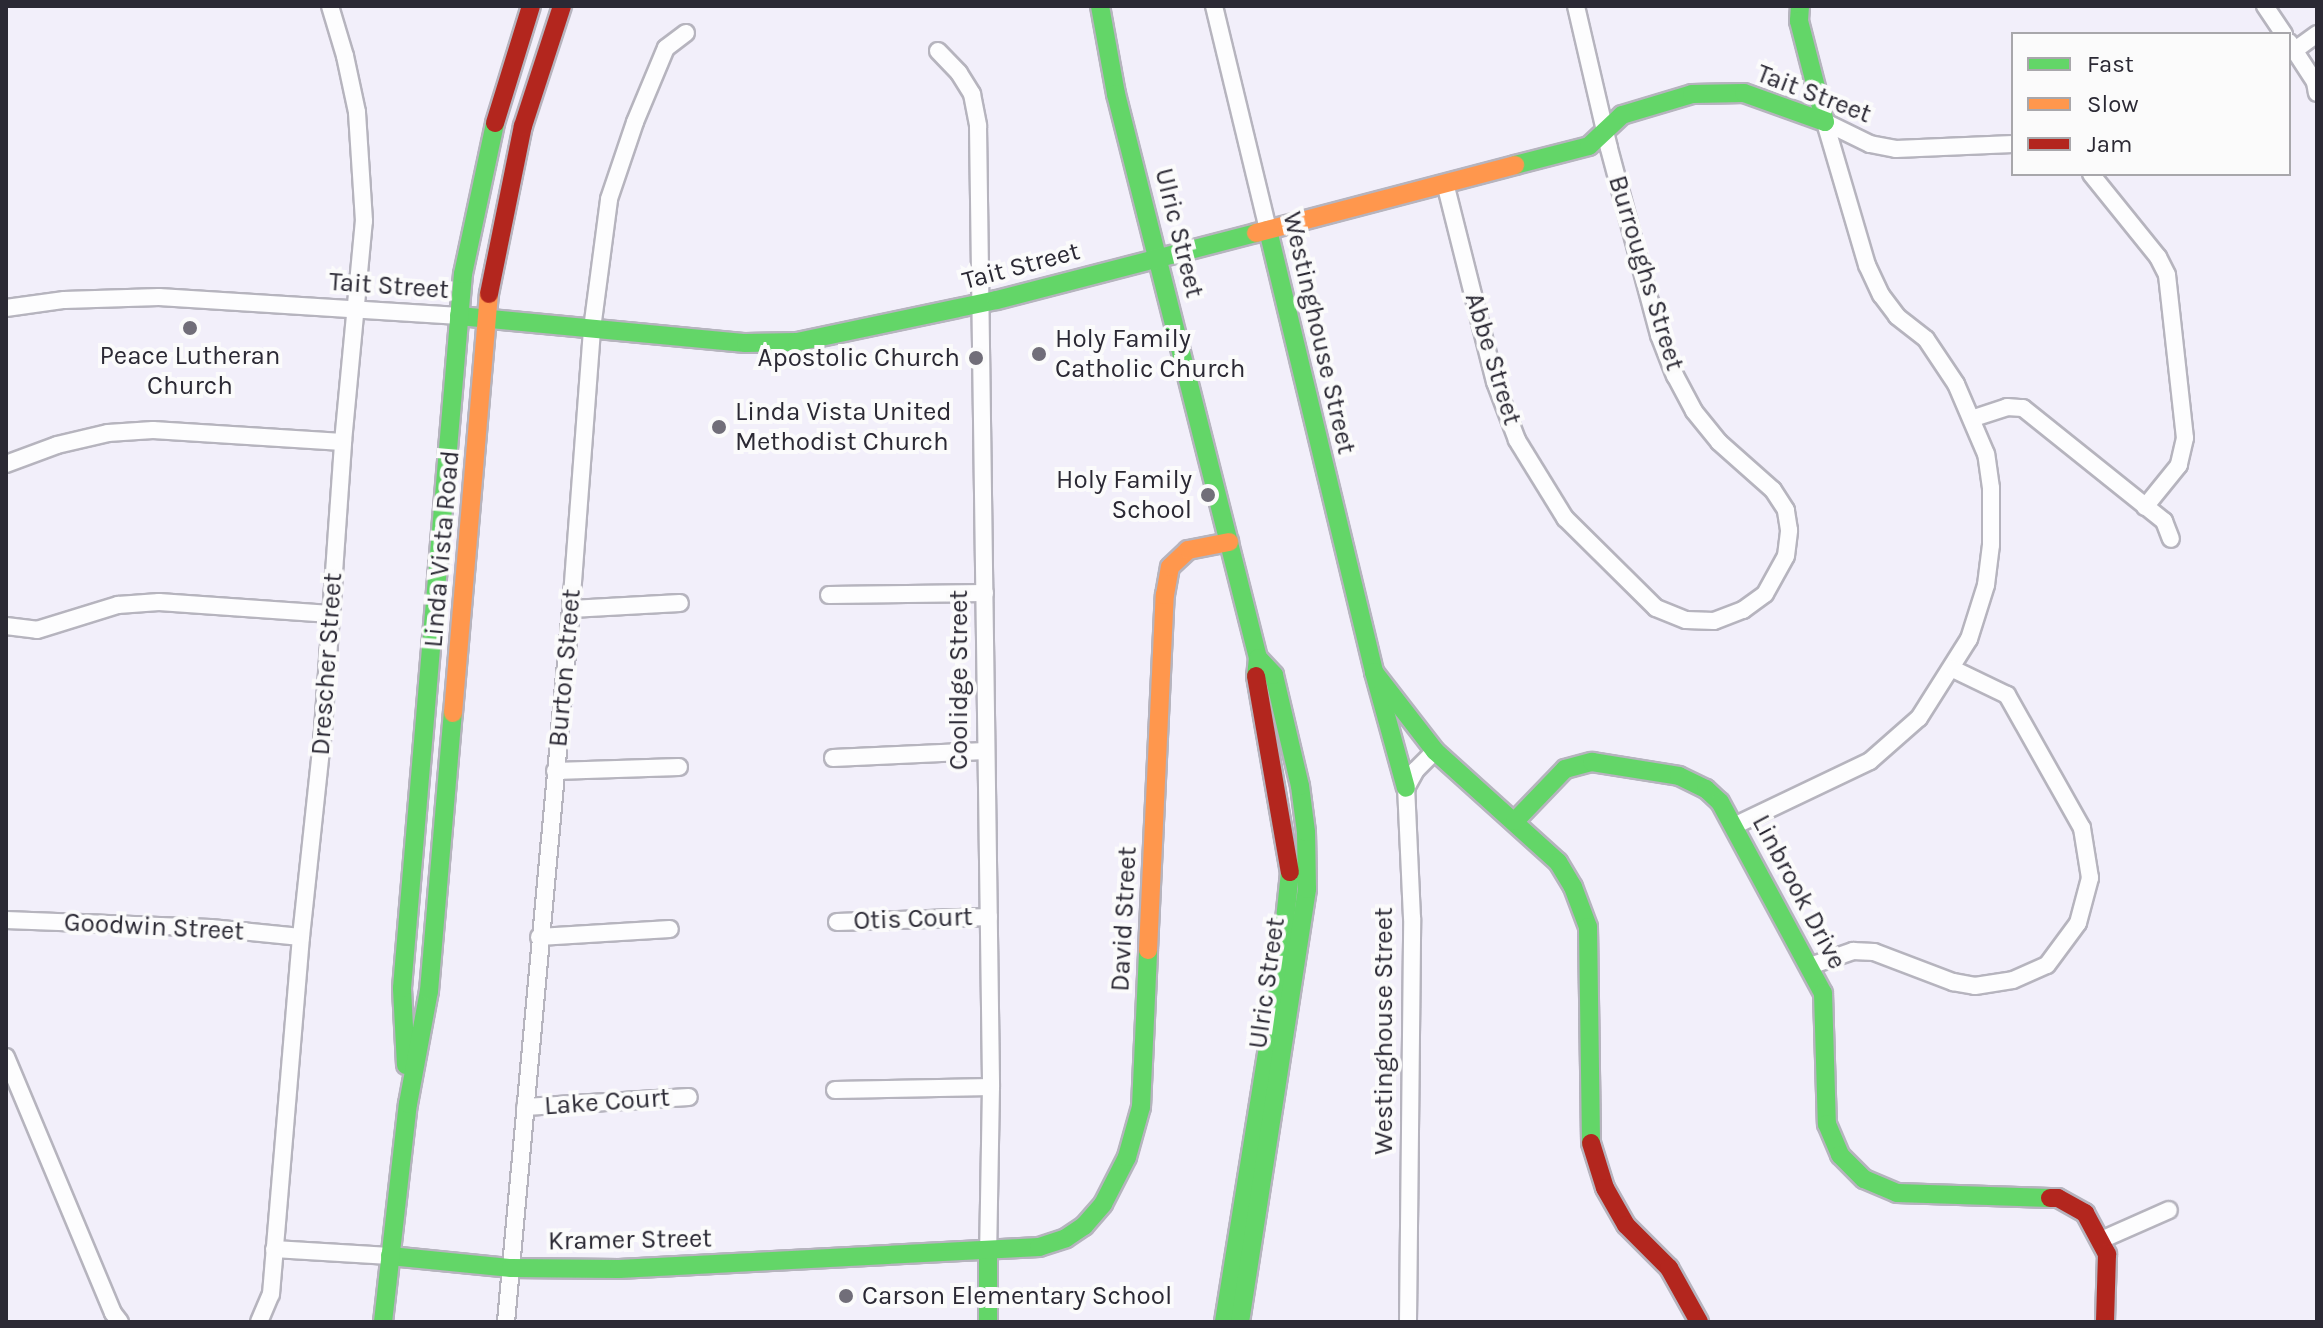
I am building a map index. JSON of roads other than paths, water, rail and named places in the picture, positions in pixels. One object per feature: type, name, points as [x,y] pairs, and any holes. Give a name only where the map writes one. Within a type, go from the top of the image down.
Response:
[{"type":"street","name":"Drescher Street","points":[[259,1322],[271,1294],[301,937],[323,730],[343,442],[364,221],[357,112],[330,6]]},
{"type":"street","name":"Linda Vista Road","points":[[408,1104],[402,988],[459,316],[470,230],[489,142],[531,6]]},
{"type":"street","name":"Linda Vista Road","points":[[383,1322],[408,1104],[429,991],[495,255],[511,172],[536,80],[562,6]]},
{"type":"street","name":"Ulric Street","points":[[1100,6],[1116,94],[1258,658],[1256,681],[1291,865],[1291,898],[1224,1322]]},
{"type":"street","name":"Westinghouse Street","points":[[1214,6],[1374,672],[1406,788],[1412,918],[1408,1322]]},
{"type":"street","name":"Burroughs Street","points":[[1576,6],[1605,133],[1659,335],[1675,376],[1711,431],[1773,490],[1786,510],[1789,530],[1786,556],[1765,594]]},
{"type":"street","points":[[1736,825],[1870,761],[1919,718],[1953,669],[1969,639],[1986,585],[1991,545],[1991,488],[1986,454],[1974,418],[1926,339],[1897,316],[1881,295],[1867,265],[1825,122],[1799,21],[1800,6]]},
{"type":"street","points":[[2265,6],[2283,32]]},
{"type":"street","name":"Burton Street","points":[[506,1322],[571,609],[592,329],[609,199],[635,122],[666,48],[686,33]]},
{"type":"street","points":[[2317,34],[2292,46],[2315,82],[2317,93]]},
{"type":"street","name":"Coolidge Street","points":[[938,51],[959,73],[972,94],[978,126],[978,304],[991,1087],[988,1322]]},
{"type":"street","name":"Tait Street","points":[[6,308],[64,300],[159,297],[459,316],[746,343],[797,342],[882,327],[978,304],[1589,146],[1622,115],[1692,94],[1717,91],[1744,93],[1825,122],[1870,144],[1896,149],[2011,144]]},
{"type":"street","points":[[2093,176],[2158,257],[2167,275],[2185,438],[2179,465],[2145,507]]},
{"type":"street","name":"Abbe Street","points":[[1445,183],[1495,382],[1517,440],[1565,518],[1656,608],[1686,620],[1714,621],[1743,610],[1765,594]]},
{"type":"street","points":[[1974,418],[2007,407],[2023,408],[2164,521],[2171,539]]},
{"type":"street","points":[[6,464],[57,445],[108,433],[153,430],[343,442]]},
{"type":"street","name":"David Street","points":[[988,1252],[1039,1247],[1066,1238],[1084,1226],[1103,1204],[1127,1157],[1141,1107],[1165,595],[1170,567],[1188,550],[1229,542]]},
{"type":"street","points":[[829,595],[985,593]]},
{"type":"street","points":[[6,626],[37,630],[118,605],[159,602],[331,614]]},
{"type":"street","points":[[571,609],[680,603]]},
{"type":"street","name":"Ulric Street","points":[[1240,1322],[1307,889],[1306,832],[1300,786],[1274,675],[1258,658]]},
{"type":"street","points":[[1810,966],[1853,951],[1874,952],[1953,982],[1975,986],[2013,980],[2047,965],[2078,923],[2090,878],[2082,828],[2007,695],[1953,669]]},
{"type":"street","points":[[1374,672],[1435,751],[1558,862],[1573,887],[1588,927],[1589,1130],[1605,1188],[1626,1225],[1669,1268],[1692,1304],[1699,1322]]},
{"type":"street","points":[[833,758],[985,751]]},
{"type":"street","points":[[1406,788],[1416,770],[1435,751]]},
{"type":"street","name":"Linbrook Drive","points":[[1515,821],[1548,783],[1565,769],[1592,762],[1679,776],[1706,789],[1720,802],[1736,825],[1810,966],[1826,1006],[1827,1124],[1840,1155],[1864,1179],[1897,1193],[2058,1198],[2085,1213],[2107,1254],[2105,1322]]},
{"type":"street","points":[[555,771],[679,767]]},
{"type":"street","name":"Otis Court","points":[[837,922],[989,917]]},
{"type":"street","name":"Goodwin Street","points":[[6,920],[211,928],[301,937]]},
{"type":"street","points":[[539,937],[670,929]]},
{"type":"street","points":[[6,1057],[113,1313],[120,1322]]},
{"type":"street","points":[[835,1090],[991,1087]]},
{"type":"street","name":"Lake Court","points":[[525,1107],[689,1097]]},
{"type":"street","points":[[2101,1240],[2169,1210]]},
{"type":"street","name":"Kramer Street","points":[[274,1249],[511,1268],[619,1269],[988,1252]]},
{"type":"place","name":"Peace Lutheran Church","points":[[190,328]]},
{"type":"place","name":"Holy Family Catholic Church","points":[[1039,354]]},
{"type":"place","name":"Apostolic Church","points":[[976,358]]},
{"type":"place","name":"Linda Vista United Methodist Church","points":[[719,427]]},
{"type":"place","name":"Holy Family School","points":[[1208,495]]},
{"type":"place","name":"Carson Elementary School","points":[[846,1296]]}]
